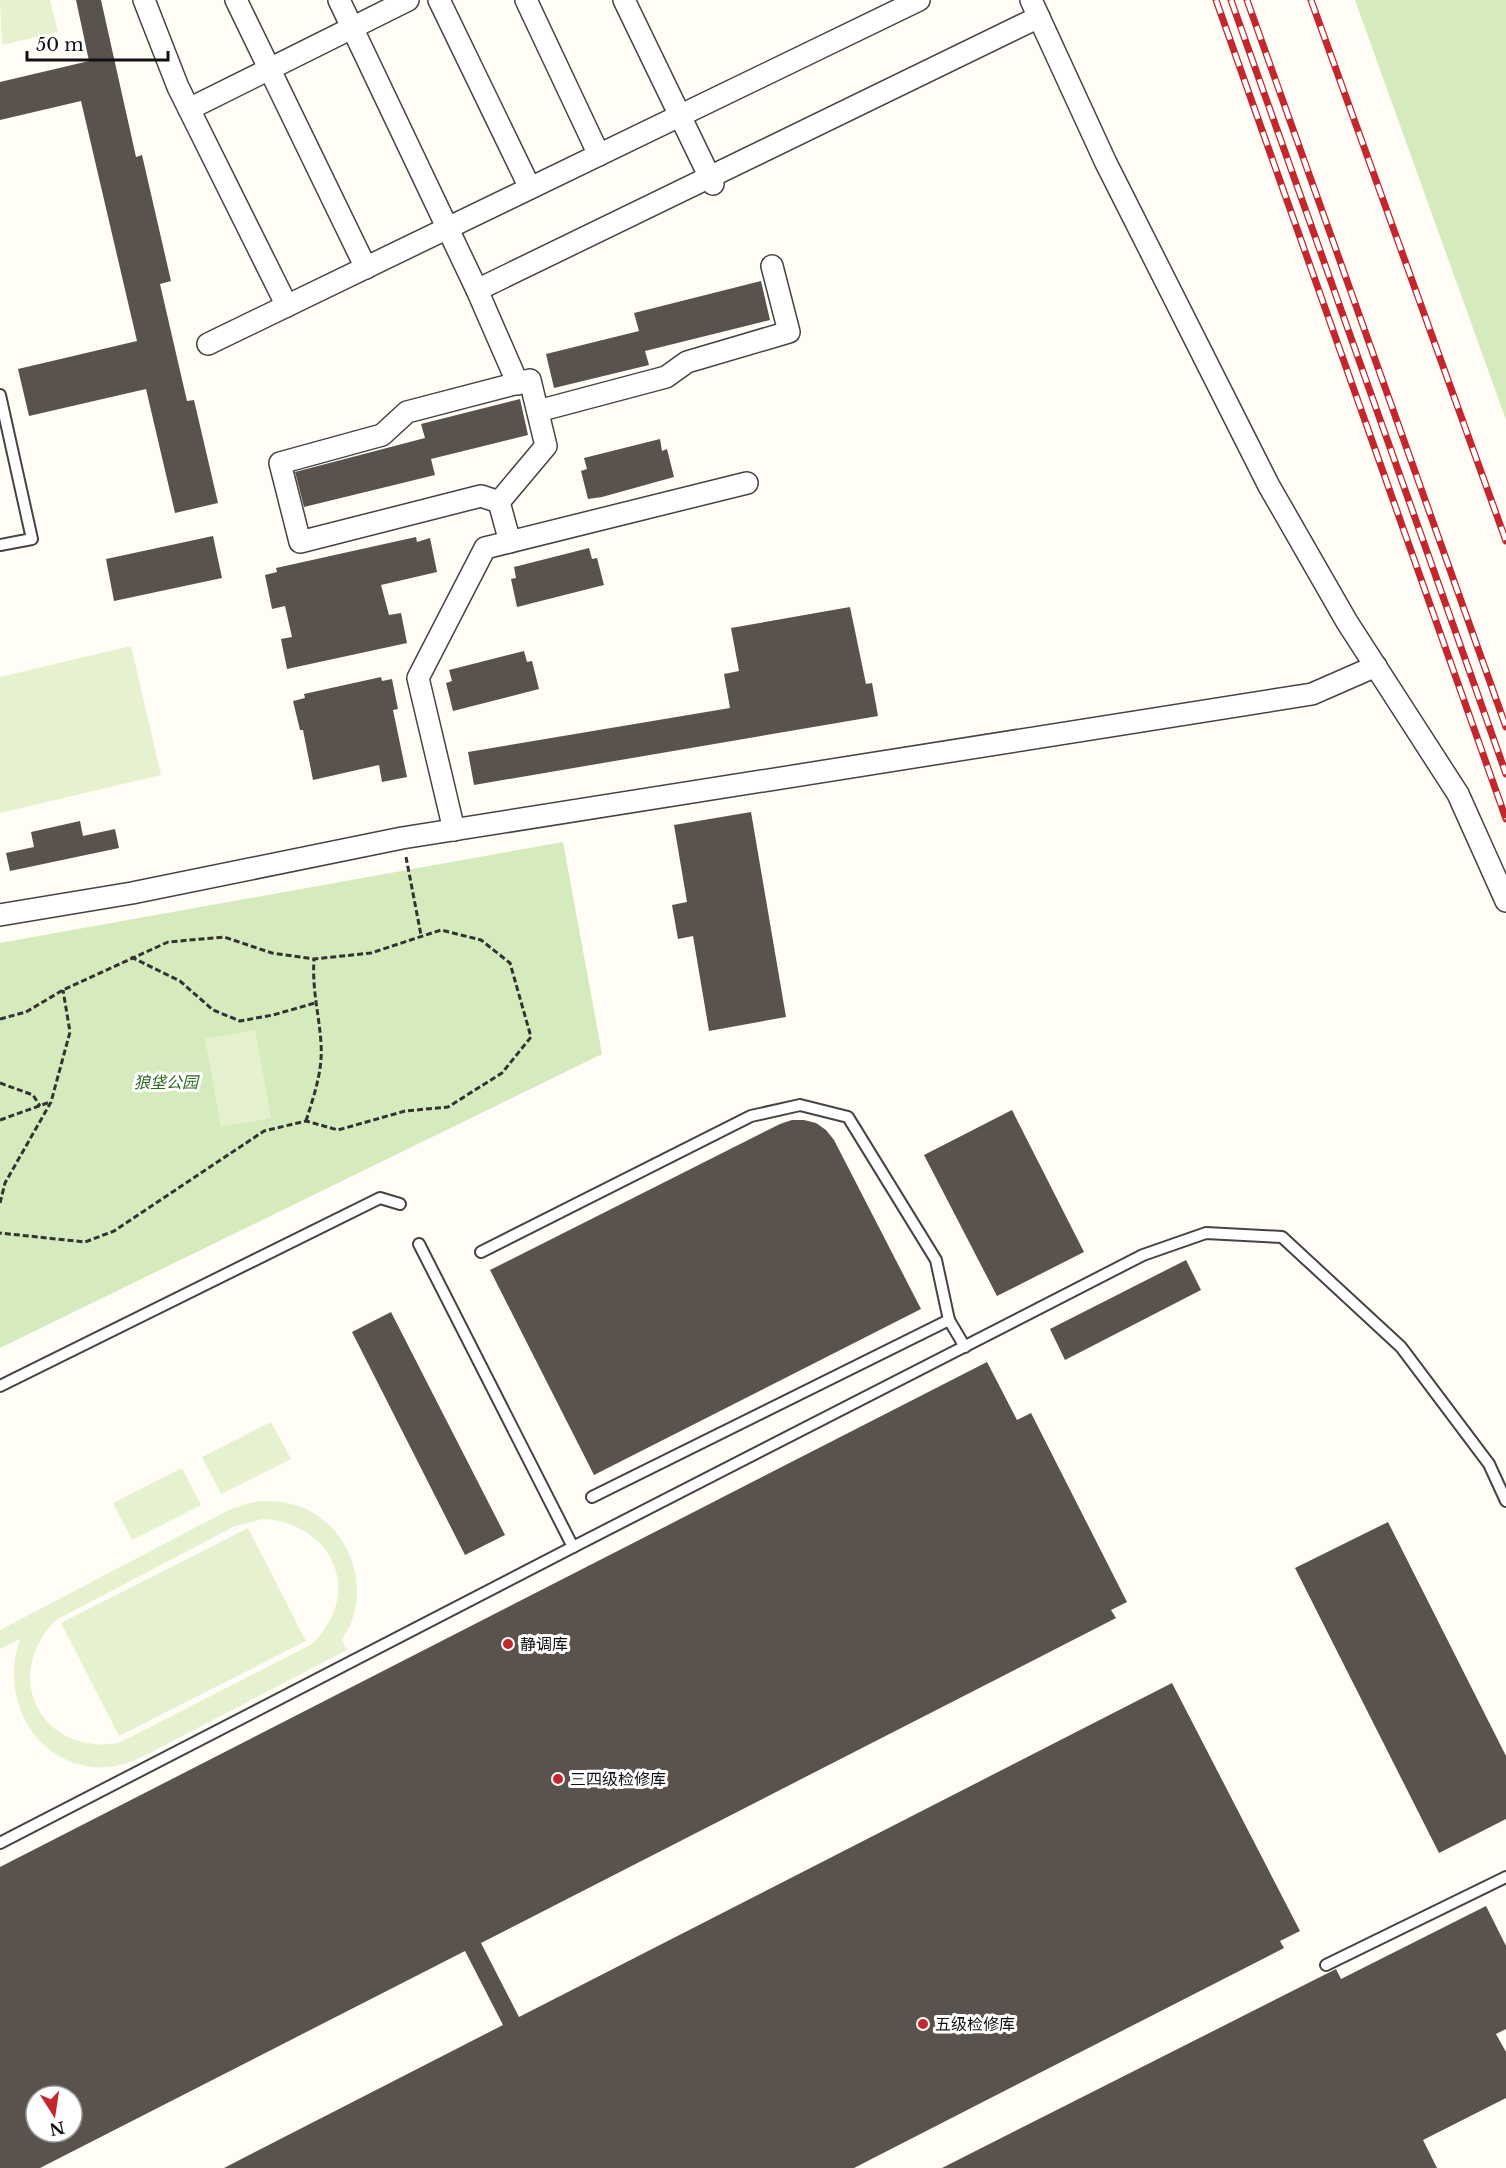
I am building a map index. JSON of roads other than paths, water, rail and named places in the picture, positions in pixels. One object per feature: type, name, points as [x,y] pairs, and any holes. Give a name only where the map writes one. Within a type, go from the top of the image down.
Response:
[{"type":"street","points":[[144,0],[178,87],[287,306]]},
{"type":"street","points":[[236,0],[366,268]]},
{"type":"street","points":[[339,0],[477,290],[518,384]]},
{"type":"street","points":[[189,109],[408,0]]},
{"type":"street","points":[[439,0],[530,188]]},
{"type":"street","points":[[526,0],[599,155]]},
{"type":"street","points":[[624,0],[712,181]]},
{"type":"street","points":[[208,344],[919,0]]},
{"type":"street","points":[[477,290],[712,181],[1034,9],[1106,163],[1269,486],[1347,622],[1458,794],[1506,902]]},
{"type":"street","points":[[538,411],[666,377],[687,362],[789,332],[772,266]]},
{"type":"street","points":[[530,380],[546,446],[499,502],[482,496],[300,542],[280,463],[381,435],[407,412],[530,380]]},
{"type":"street","points":[[454,830],[418,678],[485,548],[747,483]]},
{"type":"street","points":[[499,502],[510,542]]},
{"type":"street","points":[[0,915],[132,893],[402,838],[1312,694],[1376,666]]},
{"type":"lane","points":[[0,394],[32,539],[0,545]]},
{"type":"lane","points":[[481,1252],[751,1116],[800,1105],[849,1117],[936,1260],[949,1320],[965,1347]]},
{"type":"lane","points":[[0,1386],[380,1198],[400,1204]]},
{"type":"lane","points":[[0,1843],[1143,1255],[1206,1233],[1282,1237],[1401,1347],[1489,1464],[1506,1501]]},
{"type":"lane","points":[[419,1244],[573,1547]]},
{"type":"lane","points":[[592,1497],[949,1320]]},
{"type":"lane","points":[[1326,1965],[1506,1877]]},
{"type":"railway","points":[[1216,0],[1506,819]]},
{"type":"railway","points":[[1231,0],[1506,774]]},
{"type":"railway","points":[[1247,0],[1506,727]]},
{"type":"railway","points":[[1311,0],[1506,541]]},
{"type":"place","name":"静调库","points":[[508,1644]]},
{"type":"place","name":"三四级检修库","points":[[558,1779]]},
{"type":"place","name":"五级检修库","points":[[923,2024]]},
{"type":"park label","name":"狼垡公园","points":[[166,1082]]}]
